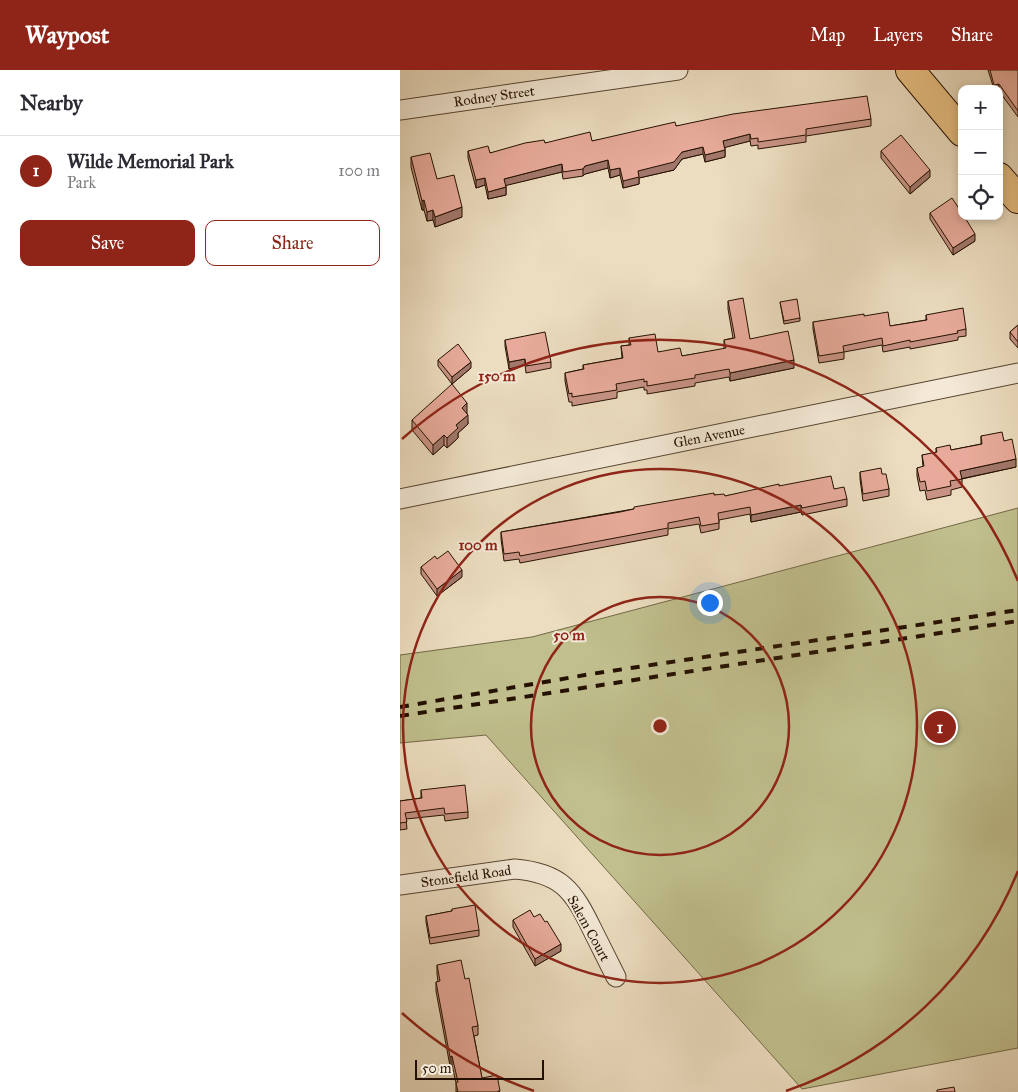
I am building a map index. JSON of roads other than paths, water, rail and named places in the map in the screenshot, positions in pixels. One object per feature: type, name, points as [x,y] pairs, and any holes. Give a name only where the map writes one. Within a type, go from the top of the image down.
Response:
[{"type":"main road","points":[[910,70],[960,130]]},
{"type":"main road","points":[[1003,182],[1018,200]]},
{"type":"street","name":"Rodney Street","points":[[400,110],[678,70]]},
{"type":"street","name":"Glen Avenue","points":[[400,499],[1018,373]]},
{"type":"street","name":"Stonefield Road","points":[[400,885],[515,869],[532,870]]},
{"type":"street","name":"Salem Court","points":[[532,870],[550,876],[575,897],[616,977]]},
{"type":"railway","points":[[400,707],[591,674],[1018,610]]},
{"type":"railway","points":[[400,716],[1018,621]]},
{"type":"place","name":"Wilde Memorial Park","points":[[940,727]]}]
